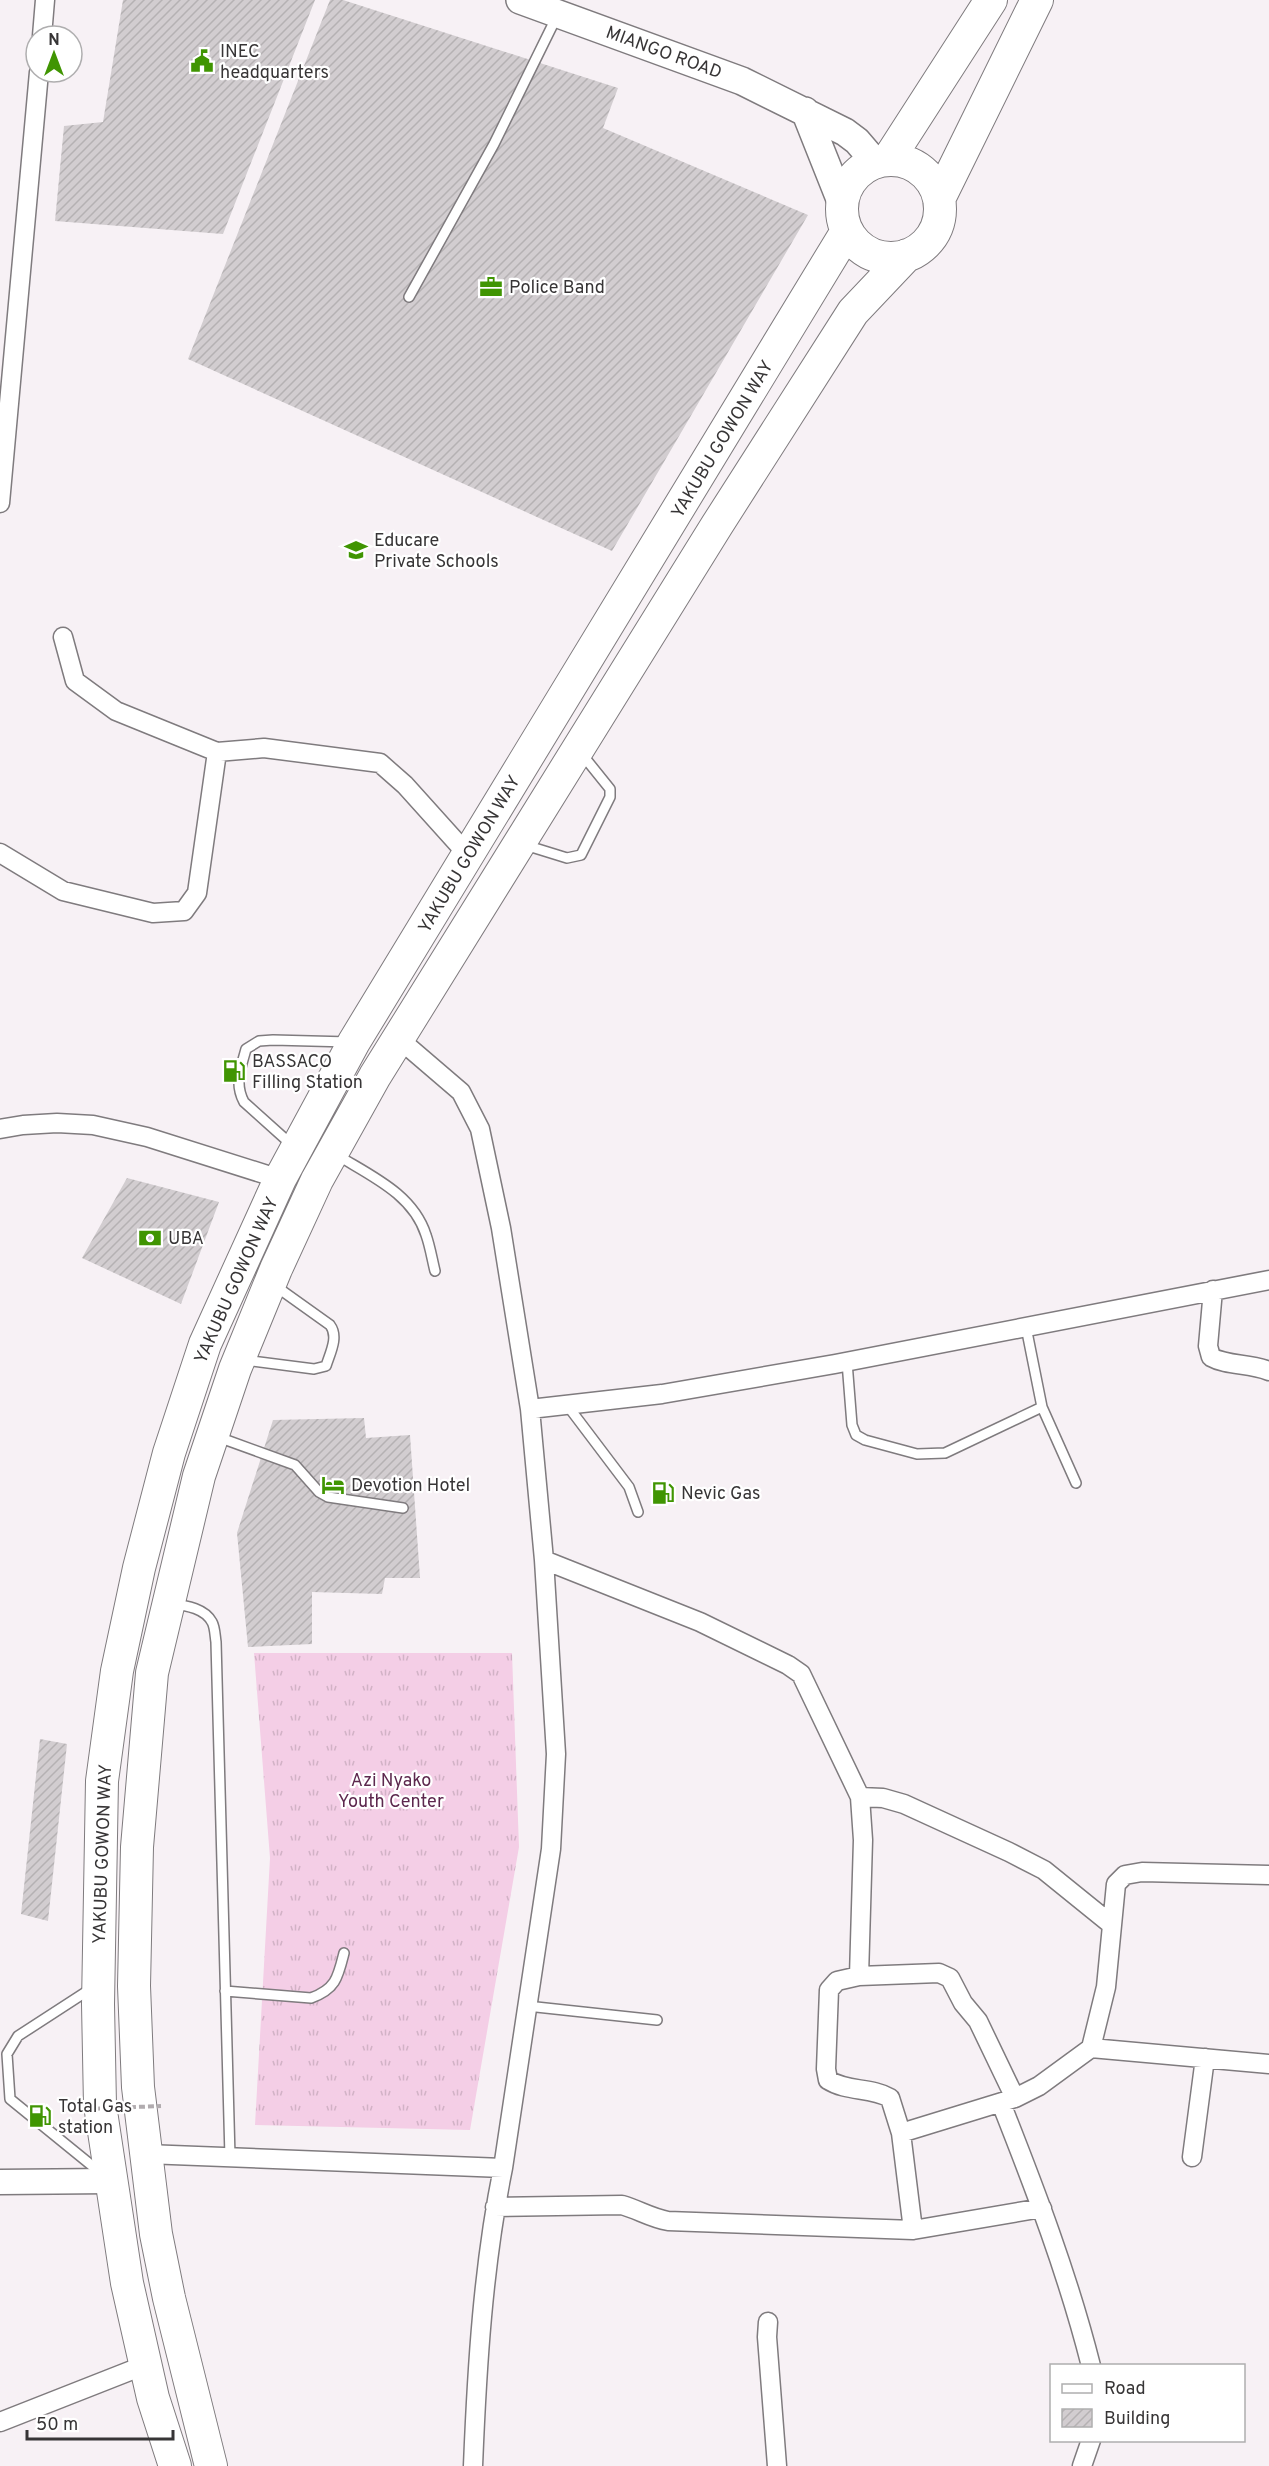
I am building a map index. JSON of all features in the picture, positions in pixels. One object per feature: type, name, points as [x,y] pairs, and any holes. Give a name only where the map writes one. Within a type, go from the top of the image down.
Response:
[{"type":"highway","points":[[882,161],[991,0]]},
{"type":"highway","points":[[939,199],[1037,0]]},
{"type":"highway","points":[[882,161],[903,161],[915,166],[934,186],[939,199],[940,213],[930,239],[907,255],[879,256],[866,251],[855,242],[844,217],[852,178],[862,169],[882,161]]},
{"type":"highway","name":"YAKUBU GOWON WAY","points":[[175,2466],[153,2398],[127,2283],[110,2181],[100,2104],[99,1983],[102,1781],[117,1671],[139,1568],[169,1453],[205,1344],[296,1148],[354,1042],[468,855],[844,217]]},
{"type":"highway","name":"YAKUBU GOWON WAY","points":[[211,2466],[156,2234],[138,2086],[134,1986],[137,1846],[152,1673],[199,1476],[238,1360],[270,1282],[317,1180],[398,1038],[853,312],[907,255]]},
{"type":"highway","points":[[127,1623],[164,1619]]},
{"type":"main road","name":"MIANGO ROAD","points":[[520,0],[742,81],[845,132],[882,161]]},
{"type":"main road","points":[[805,111],[844,217]]},
{"type":"street","points":[[43,24],[45,0]]},
{"type":"street","points":[[0,503],[38,84]]},
{"type":"street","points":[[63,637],[75,681],[116,711],[217,752],[264,748],[380,763],[405,785],[468,855]]},
{"type":"street","points":[[0,853],[63,891],[153,913],[183,910],[197,892],[217,752]]},
{"type":"street","points":[[398,1038],[461,1092],[480,1129],[501,1228],[530,1409],[544,1560],[556,1754],[551,1850],[503,2168],[495,2207],[477,2366],[473,2466]]},
{"type":"street","points":[[0,1129],[57,1123],[93,1125],[147,1137],[280,1179]]},
{"type":"street","points":[[530,1409],[662,1394],[847,1362],[1269,1280]]},
{"type":"street","points":[[1213,1290],[1209,1346],[1211,1357],[1219,1362],[1256,1365],[1269,1371]]},
{"type":"street","points":[[544,1560],[700,1622],[788,1665],[801,1674],[860,1797],[863,1840],[859,1976]]},
{"type":"street","points":[[860,1797],[883,1798],[904,1804],[1009,1852],[1044,1870],[1112,1925]]},
{"type":"street","points":[[901,2133],[1008,2100],[1039,2086],[1091,2048],[1106,1987],[1116,1884],[1125,1875],[1142,1872],[1269,1875]]},
{"type":"street","points":[[913,2230],[901,2133],[890,2098],[882,2093],[837,2086],[828,2080],[826,2069],[829,1990],[837,1981],[859,1976],[939,1973],[950,1978],[963,2003],[978,2021],[1008,2100],[1082,2330],[1090,2364]]},
{"type":"street","points":[[1091,2048],[1269,2064]]},
{"type":"street","points":[[1192,2157],[1205,2058]]},
{"type":"street","points":[[146,2154],[503,2168]]},
{"type":"street","points":[[0,2182],[110,2181]]},
{"type":"street","points":[[495,2207],[622,2205],[637,2210],[649,2218],[668,2221],[913,2230],[1042,2208]]},
{"type":"street","points":[[768,2322],[767,2347],[777,2466]]},
{"type":"street","points":[[0,2422],[146,2366]]},
{"type":"street","points":[[1082,2466],[1090,2442]]},
{"type":"lane","points":[[409,297],[494,144],[558,14]]},
{"type":"lane","points":[[520,843],[567,858],[580,855],[610,797],[610,789],[577,750]]},
{"type":"lane","points":[[296,1148],[244,1102],[237,1081],[246,1049],[259,1041],[273,1040],[354,1042]]},
{"type":"lane","points":[[333,1152],[399,1193],[414,1212],[426,1233],[435,1271]]},
{"type":"lane","points":[[238,1360],[314,1369],[326,1366],[335,1338],[334,1330],[270,1282]]},
{"type":"lane","points":[[1026,1327],[1042,1407],[1076,1483]]},
{"type":"lane","points":[[847,1362],[852,1425],[856,1435],[865,1440],[917,1454],[945,1453],[1042,1407]]},
{"type":"lane","points":[[567,1405],[629,1487],[638,1512]]},
{"type":"lane","points":[[213,1435],[295,1465],[319,1492],[328,1497],[403,1508]]},
{"type":"lane","points":[[164,1619],[188,1605],[202,1612],[212,1622],[216,1642],[230,2157]]},
{"type":"lane","points":[[225,1990],[311,1998],[324,1993],[338,1978],[344,1953]]},
{"type":"lane","points":[[99,1983],[18,2036],[7,2054],[10,2099],[110,2181]]},
{"type":"lane","points":[[526,2006],[657,2019]]},
{"type":"path","points":[[85,2109],[160,2106]]},
{"type":"green space","name":"Azi Nyako Youth Center","points":[[254,1653],[512,1653],[519,1847],[470,2130],[255,2125],[270,1858]]},
{"type":"building","name":"INEC headquarters","points":[[123,0],[315,0],[223,234],[55,221],[64,126],[103,122]]},
{"type":"building","name":"Police Band","points":[[330,0],[343,0],[618,88],[603,128],[808,215],[612,551],[188,359]]},
{"type":"building","name":"UBA","points":[[127,1178],[219,1202],[181,1304],[82,1258]]},
{"type":"building","name":"Devotion Hotel","points":[[364,1418],[366,1438],[410,1435],[420,1578],[385,1578],[382,1594],[312,1592],[312,1644],[248,1647],[237,1533],[273,1420]]},
{"type":"building","points":[[40,1739],[67,1744],[48,1921],[21,1914]]},
{"type":"place","name":"INEC headquarters","points":[[202,61]]},
{"type":"place","name":"Police Band","points":[[491,287]]},
{"type":"place","name":"Educare Private Schools","points":[[356,550]]},
{"type":"place","name":"BASSACO Filling Station","points":[[234,1071]]},
{"type":"place","name":"UBA","points":[[150,1238]]},
{"type":"place","name":"Devotion Hotel","points":[[333,1485]]},
{"type":"place","name":"Nevic Gas","points":[[663,1493]]},
{"type":"place","name":"Total Gas station","points":[[40,2116]]}]
